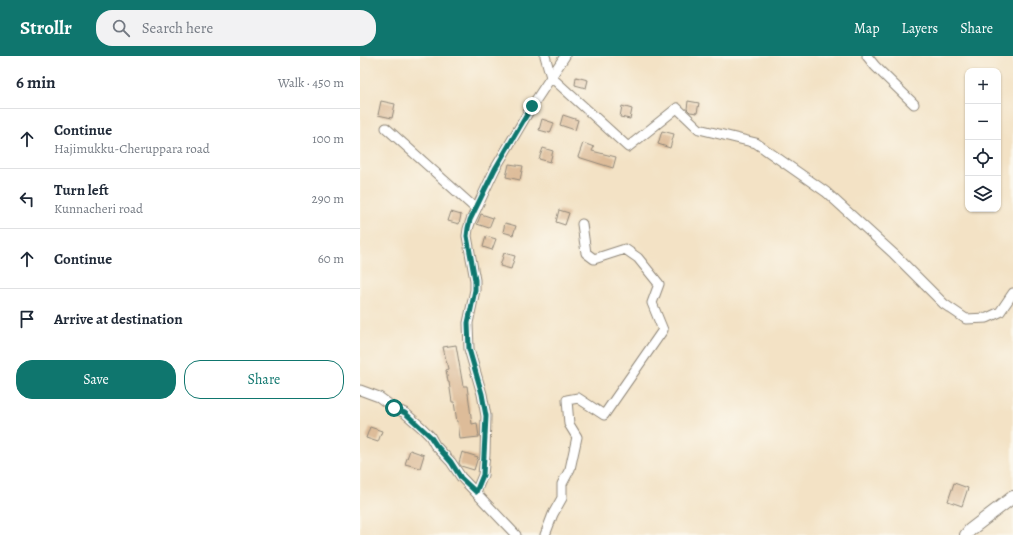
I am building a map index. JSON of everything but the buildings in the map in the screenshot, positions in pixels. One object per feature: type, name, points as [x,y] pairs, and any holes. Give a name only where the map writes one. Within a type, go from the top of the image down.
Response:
[{"type":"main road","points":[[966,535],[970,530],[1013,497]]},
{"type":"street","points":[[545,56],[551,77],[628,147],[677,108],[699,129],[756,143],[826,192],[894,254],[944,304],[966,319],[987,318],[1000,312],[1013,293]]},
{"type":"street","points":[[476,492],[483,475],[486,416],[482,394],[469,349],[467,329],[475,290],[475,280],[467,236],[468,228],[495,169],[532,106],[565,56]]},
{"type":"street","points":[[867,56],[875,66],[914,104]]},
{"type":"street","points":[[386,128],[476,209]]},
{"type":"street","points":[[545,535],[553,514],[562,498],[562,484],[570,470],[577,436],[569,424],[567,400],[578,398],[604,415],[663,330],[652,303],[659,284],[638,258],[625,249],[594,259],[586,253],[582,224]]},
{"type":"street","points":[[360,390],[379,397],[394,408],[405,413],[430,436],[451,462],[461,478],[516,535]]},
{"type":"route","points":[[394,408],[405,413],[430,436],[451,462],[461,478],[476,492],[483,475],[486,416],[482,394],[469,349],[467,329],[475,290],[475,280],[467,236],[468,228],[470,220],[495,169],[532,106]]}]
